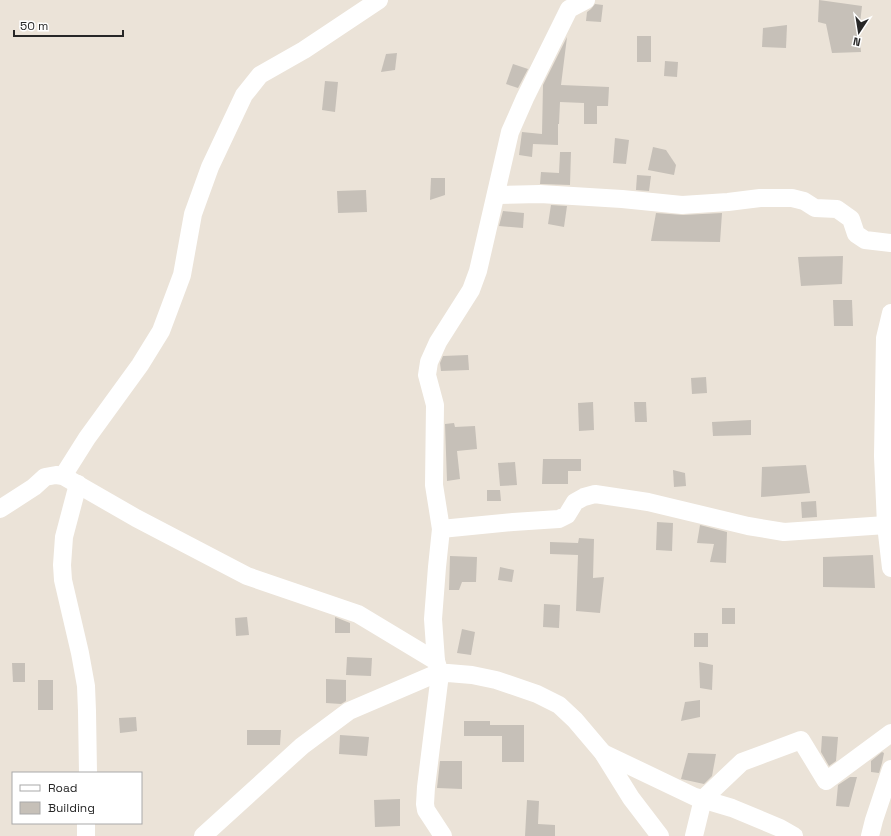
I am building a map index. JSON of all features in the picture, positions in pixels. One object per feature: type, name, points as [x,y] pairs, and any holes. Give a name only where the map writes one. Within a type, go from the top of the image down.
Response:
[{"type":"street","points":[[88,772],[86,686],[63,580],[62,565],[70,480],[88,438],[140,365],[161,330],[182,275],[194,214],[210,167],[244,95],[260,75],[304,50],[380,0]]},
{"type":"street","points":[[442,836],[430,818],[425,804],[438,668],[433,619],[436,567],[441,529],[434,485],[435,406],[427,375],[429,362],[438,342],[471,290],[478,271],[497,196],[510,132],[569,9],[586,0]]},
{"type":"street","points":[[497,196],[540,194],[622,199],[682,205],[760,198],[792,198],[804,201],[815,208],[837,209],[851,218],[856,234],[865,240],[891,242]]},
{"type":"street","points":[[891,313],[885,338],[883,456],[886,525],[891,568]]},
{"type":"street","points":[[0,509],[34,487],[45,477],[56,475],[70,480],[136,518],[247,576],[358,614],[438,668],[448,673],[472,675],[496,680],[537,694],[559,705],[575,720],[603,753],[631,798],[660,836]]},
{"type":"street","points":[[441,529],[560,519],[567,515],[575,502],[584,497],[596,494],[648,502],[748,526],[784,532],[886,525]]},
{"type":"street","points":[[203,836],[302,746],[349,711],[434,675],[438,668]]},
{"type":"street","points":[[694,836],[703,799],[742,762],[801,740],[826,781],[891,733]]},
{"type":"street","points":[[603,753],[695,797],[732,808],[780,828],[794,836]]},
{"type":"street","points":[[870,836],[891,769]]},
{"type":"street","points":[[86,824],[86,836]]},
{"type":"building","points":[[819,0],[862,6],[859,32],[861,52],[832,53],[826,24],[818,22]]},
{"type":"building","points":[[595,4],[603,5],[601,22],[586,21],[587,12]]},
{"type":"building","points":[[787,25],[786,48],[762,47],[763,28]]},
{"type":"building","points":[[637,36],[651,36],[651,62],[637,62]]},
{"type":"building","points":[[567,37],[561,85],[609,87],[608,106],[597,106],[597,124],[584,124],[584,103],[560,102],[558,145],[533,144],[532,157],[519,155],[522,132],[542,134],[543,85]]},
{"type":"building","points":[[397,53],[395,70],[381,72],[386,54]]},
{"type":"building","points":[[665,61],[678,62],[677,77],[664,76]]},
{"type":"building","points":[[513,64],[528,69],[518,88],[506,84]]},
{"type":"building","points":[[325,81],[338,82],[335,112],[322,110]]},
{"type":"building","points":[[615,138],[629,140],[626,164],[613,163]]},
{"type":"building","points":[[653,147],[666,150],[676,165],[674,175],[648,170]]},
{"type":"building","points":[[560,152],[571,152],[570,185],[540,184],[541,172],[559,173]]},
{"type":"building","points":[[637,175],[651,176],[649,191],[636,190]]},
{"type":"building","points":[[431,178],[445,178],[445,195],[430,200]]},
{"type":"building","points":[[366,190],[367,212],[338,213],[337,191]]},
{"type":"building","points":[[551,205],[567,206],[564,227],[548,224]]},
{"type":"building","points":[[503,211],[524,213],[523,228],[499,226]]},
{"type":"building","points":[[656,213],[683,215],[722,213],[720,242],[651,241]]},
{"type":"building","points":[[843,256],[842,284],[801,286],[798,257]]},
{"type":"building","points":[[833,300],[852,300],[853,326],[834,326]]},
{"type":"building","points":[[468,355],[469,370],[441,371],[440,363],[443,356]]},
{"type":"building","points":[[706,377],[707,393],[692,394],[691,378]]},
{"type":"building","points":[[593,402],[594,430],[579,431],[578,403]]},
{"type":"building","points":[[634,402],[646,402],[647,422],[635,422]]},
{"type":"building","points":[[751,420],[751,435],[713,436],[712,422]]},
{"type":"building","points":[[454,423],[455,427],[475,426],[477,449],[457,451],[460,479],[447,481],[445,424]]},
{"type":"building","points":[[543,459],[581,459],[581,471],[568,471],[568,484],[542,484]]},
{"type":"building","points":[[515,462],[517,485],[500,486],[498,463]]},
{"type":"building","points":[[806,465],[810,493],[761,497],[762,467]]},
{"type":"building","points":[[673,470],[685,473],[686,486],[674,487]]},
{"type":"building","points":[[487,490],[500,490],[501,501],[487,501]]},
{"type":"building","points":[[816,501],[817,517],[802,518],[801,502]]},
{"type":"building","points":[[657,522],[673,523],[672,551],[656,550]]},
{"type":"building","points":[[700,525],[727,532],[726,563],[710,562],[714,544],[697,543]]},
{"type":"building","points":[[579,538],[594,539],[593,578],[604,577],[600,613],[576,611],[578,555],[550,554],[550,542],[578,543]]},
{"type":"building","points":[[873,555],[875,588],[823,587],[823,557]]},
{"type":"building","points":[[450,556],[477,557],[476,582],[462,582],[459,590],[449,590]]},
{"type":"building","points":[[500,567],[514,570],[512,582],[498,580]]},
{"type":"building","points":[[544,604],[560,605],[559,628],[543,627]]},
{"type":"building","points":[[722,608],[735,608],[735,624],[722,624]]},
{"type":"building","points":[[247,617],[249,635],[236,636],[235,618]]},
{"type":"building","points":[[335,617],[350,623],[350,633],[335,633]]},
{"type":"building","points":[[462,629],[475,632],[471,655],[457,653]]},
{"type":"building","points":[[694,633],[708,633],[708,647],[694,647]]},
{"type":"building","points":[[347,657],[372,658],[371,676],[346,675]]},
{"type":"building","points":[[699,662],[713,665],[712,690],[700,688]]},
{"type":"building","points":[[12,663],[25,663],[25,682],[13,682]]},
{"type":"building","points":[[326,679],[346,680],[346,701],[341,704],[326,703]]},
{"type":"building","points":[[38,680],[53,680],[53,710],[38,710]]},
{"type":"building","points":[[700,700],[700,717],[681,721],[685,702]]},
{"type":"building","points":[[136,717],[137,731],[120,733],[119,718]]},
{"type":"building","points":[[464,721],[490,721],[490,725],[524,725],[524,762],[502,762],[502,736],[464,736]]},
{"type":"building","points":[[247,730],[281,730],[280,745],[247,745]]},
{"type":"building","points":[[340,735],[369,737],[367,756],[339,754]]},
{"type":"building","points":[[822,736],[838,737],[836,761],[829,766],[821,752]]},
{"type":"building","points":[[882,752],[884,753],[879,773],[871,772],[871,761]]},
{"type":"building","points":[[688,753],[716,754],[712,776],[704,784],[681,779]]},
{"type":"building","points":[[440,761],[462,761],[462,789],[437,788]]},
{"type":"building","points":[[850,777],[857,777],[849,807],[836,806],[838,785]]},
{"type":"building","points":[[400,799],[400,826],[375,827],[374,800]]},
{"type":"building","points":[[527,800],[539,801],[538,824],[555,825],[555,836],[525,836]]}]
